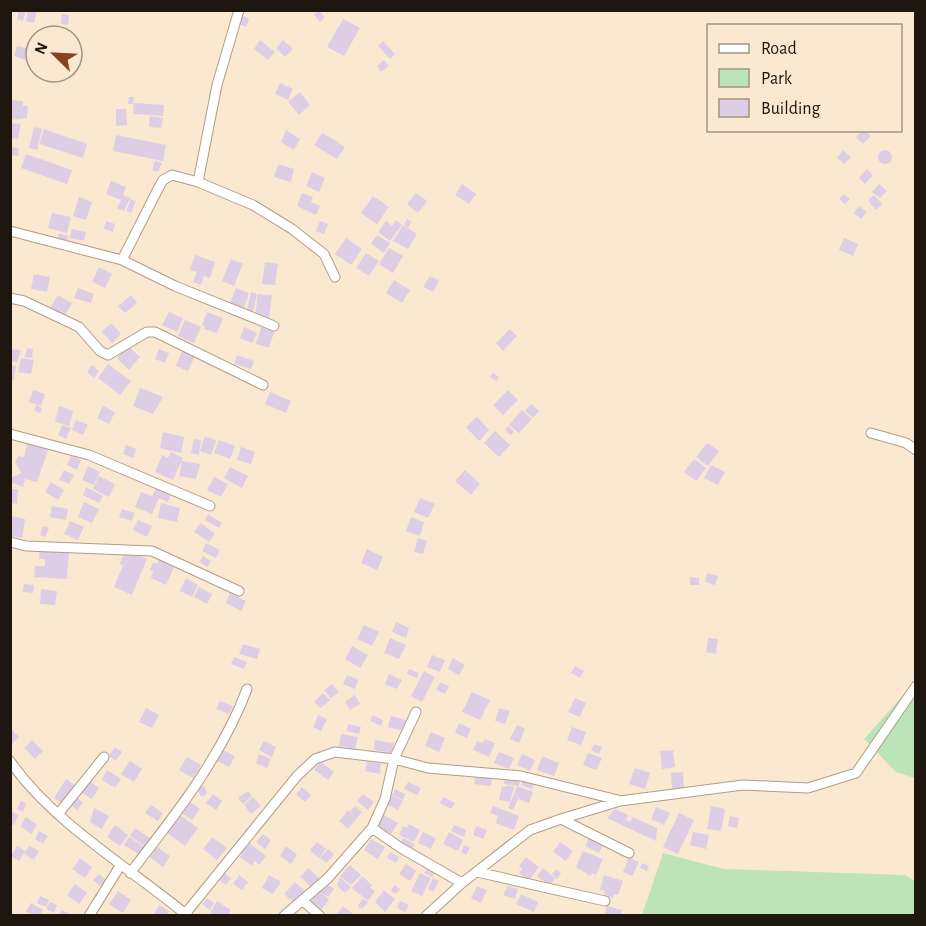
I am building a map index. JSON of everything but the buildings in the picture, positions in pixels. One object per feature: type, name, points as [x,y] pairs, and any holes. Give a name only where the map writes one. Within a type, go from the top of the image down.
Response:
[{"type":"street","points":[[198,182],[217,85],[239,10]]},
{"type":"street","points":[[122,260],[163,180],[172,175],[198,182],[253,205],[324,254],[335,277]]},
{"type":"street","points":[[10,231],[122,260],[175,286],[273,326]]},
{"type":"street","points":[[10,298],[24,301],[79,327],[100,351],[108,355],[147,332],[155,332],[263,385]]},
{"type":"street","points":[[871,433],[906,443],[915,450]]},
{"type":"street","points":[[10,434],[89,455],[210,506]]},
{"type":"street","points":[[10,542],[26,546],[152,551],[239,591]]},
{"type":"street","points":[[426,915],[462,883],[530,830],[561,819],[620,801],[743,785],[808,788],[856,773],[915,686]]},
{"type":"street","points":[[130,873],[175,816],[238,712],[247,689]]},
{"type":"street","points":[[284,915],[328,878],[372,828],[385,799],[394,759],[416,712]]},
{"type":"street","points":[[10,761],[19,774],[59,813],[120,866],[181,913],[297,777],[315,759],[335,752],[394,759],[428,768],[521,776],[620,801]]},
{"type":"street","points":[[59,813],[104,757]]},
{"type":"street","points":[[561,819],[629,853]]},
{"type":"street","points":[[372,828],[401,848],[462,883]]},
{"type":"street","points":[[89,915],[120,866]]},
{"type":"street","points":[[477,872],[605,901]]},
{"type":"street","points":[[302,900],[321,915]]},
{"type":"green space","points":[[915,682],[915,778],[896,772],[864,739]]},
{"type":"green space","points":[[663,853],[724,869],[905,875],[915,881],[915,915],[642,915]]}]
